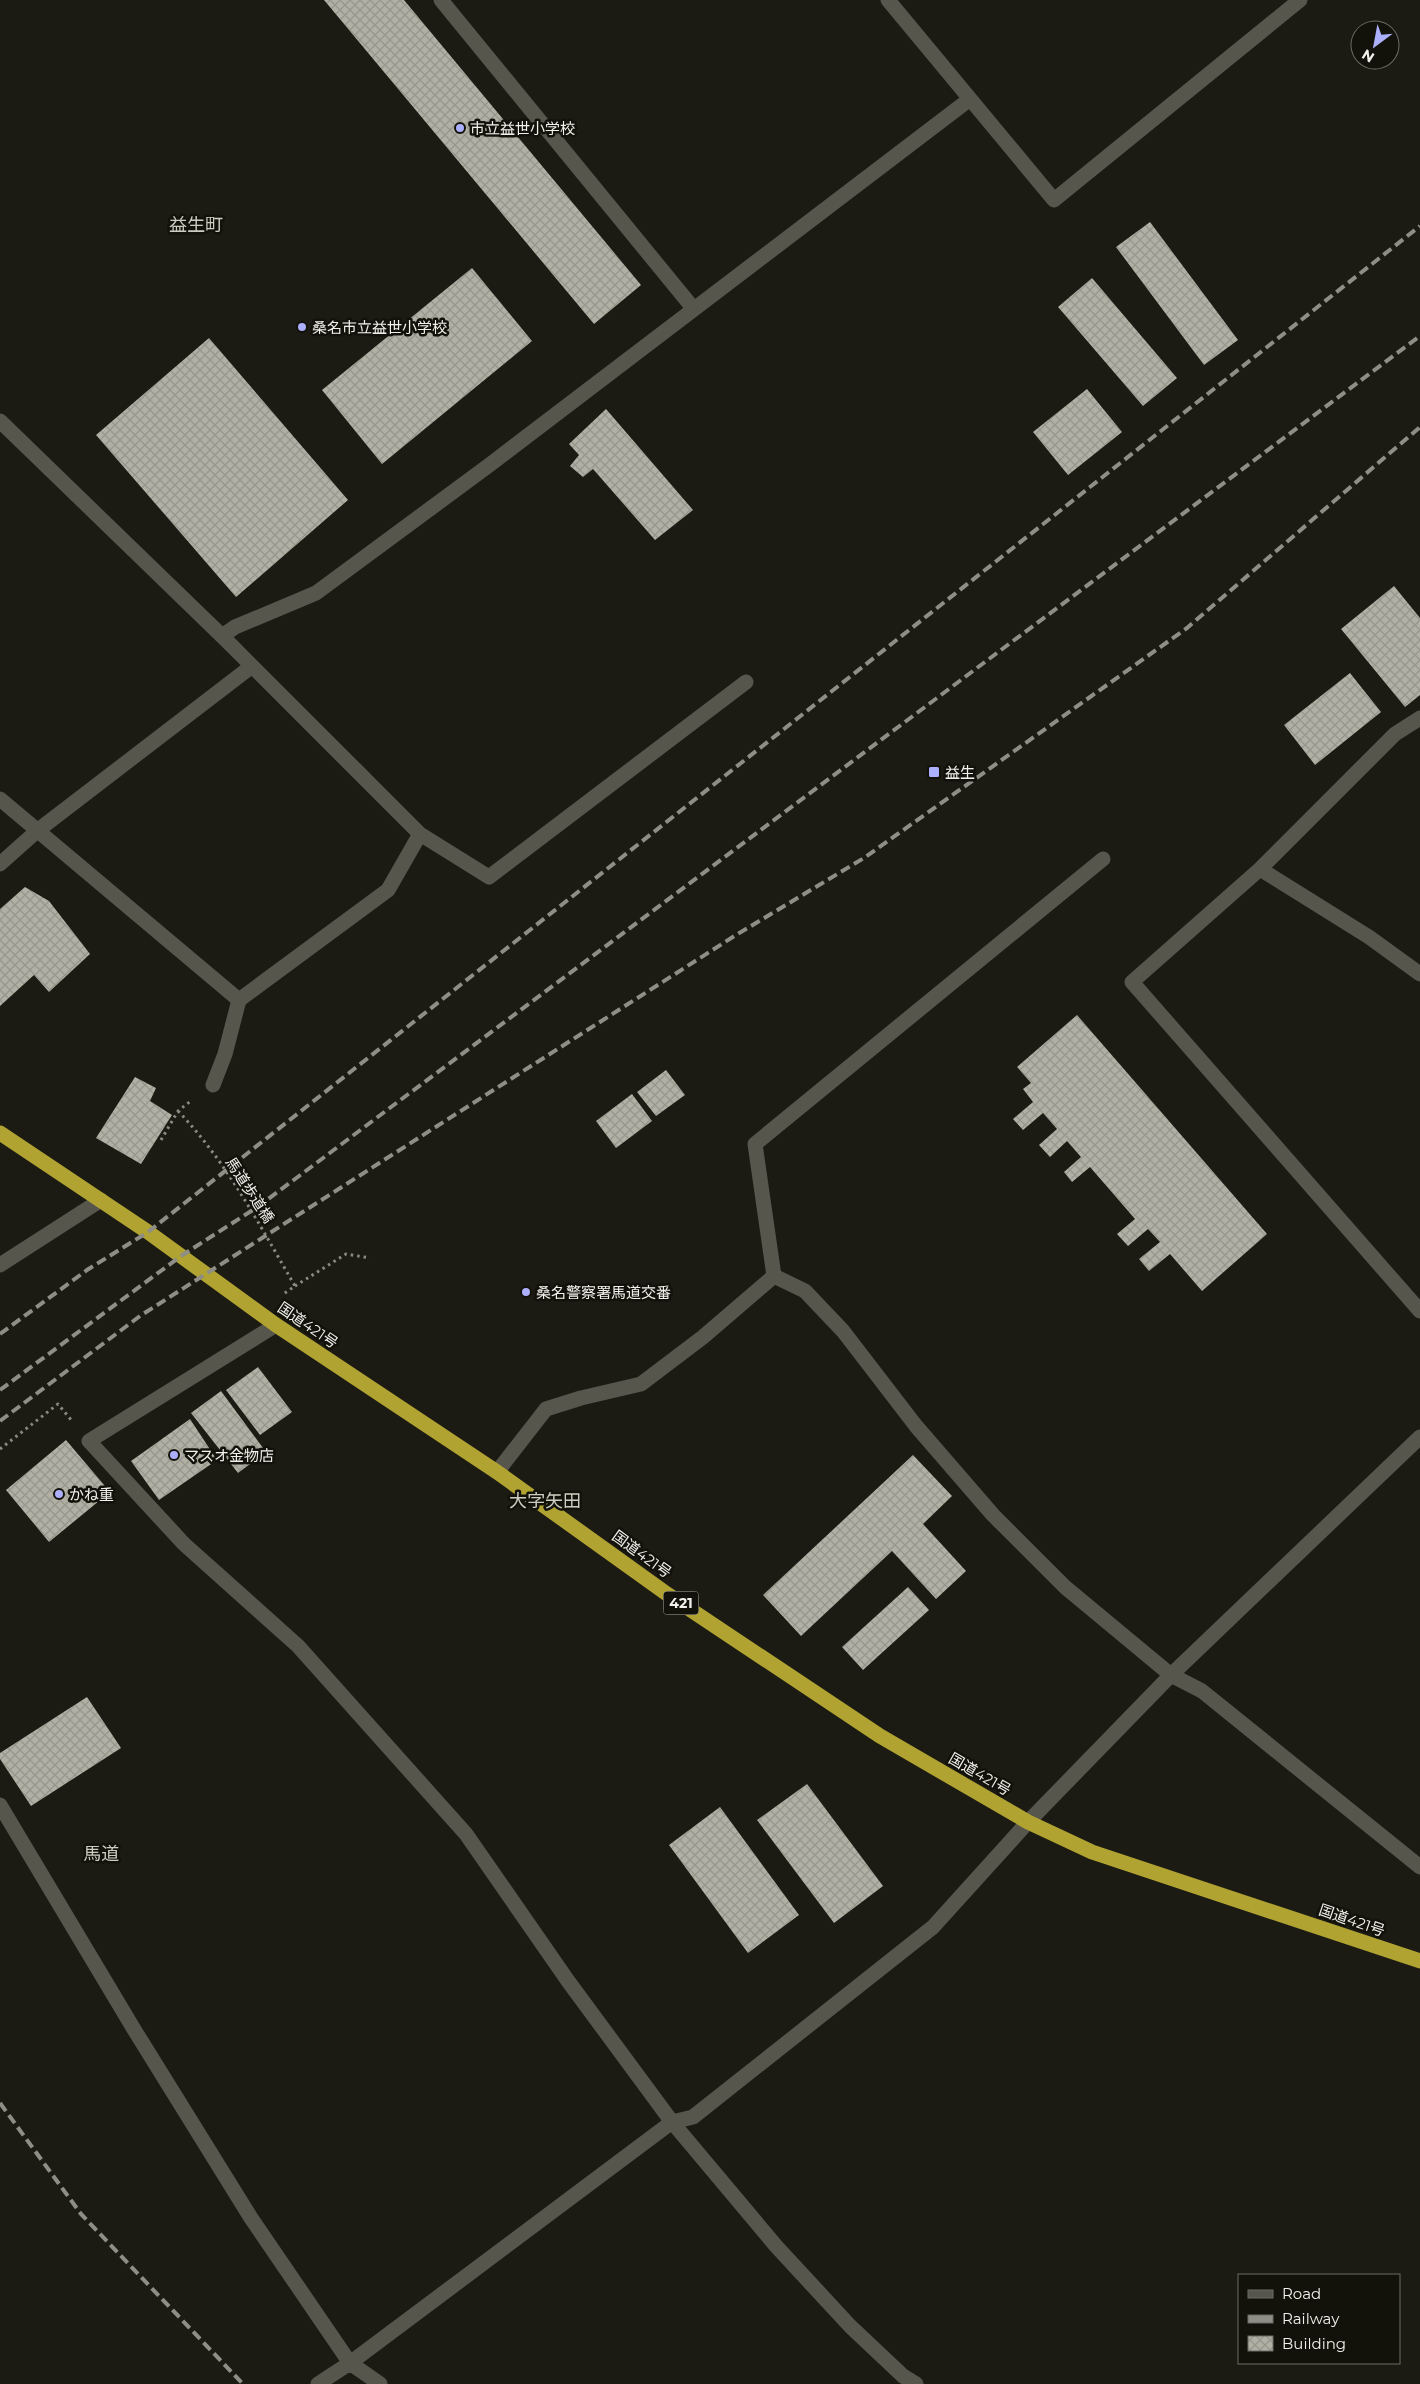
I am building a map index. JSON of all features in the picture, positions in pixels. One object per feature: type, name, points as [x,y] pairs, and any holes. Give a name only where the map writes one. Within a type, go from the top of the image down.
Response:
[{"type":"highway","name":"国道421号","points":[[0,1133],[101,1200],[276,1325],[498,1472],[668,1594],[880,1736],[1028,1822],[1092,1852],[1420,1962]]},
{"type":"street","points":[[441,0],[693,308]]},
{"type":"street","points":[[888,0],[1054,200],[1300,0]]},
{"type":"street","points":[[222,636],[235,627],[316,593],[488,466],[693,308],[970,100]]},
{"type":"street","points":[[0,421],[222,636],[420,834],[489,877],[746,682]]},
{"type":"street","points":[[0,864],[38,831],[252,666]]},
{"type":"street","points":[[1420,718],[1395,734],[1260,869],[1132,982],[1420,1311]]},
{"type":"street","points":[[0,799],[239,1000]]},
{"type":"street","points":[[214,1084],[225,1054],[239,1000],[388,890],[420,834]]},
{"type":"street","points":[[774,1276],[755,1144],[1103,859]]},
{"type":"street","points":[[1260,869],[1368,937],[1420,974]]},
{"type":"street","points":[[0,1265],[101,1200]]},
{"type":"street","points":[[498,1472],[546,1409],[641,1384],[703,1337],[774,1276]]},
{"type":"street","points":[[774,1276],[805,1291],[843,1331],[916,1426],[993,1515],[1065,1587],[1170,1675],[1202,1691],[1420,1867]]},
{"type":"street","points":[[276,1325],[90,1441],[184,1544],[298,1646],[466,1834],[568,1981],[672,2122],[776,2246],[850,2326],[901,2380],[916,2384]]},
{"type":"street","points":[[318,2384],[350,2363],[672,2122],[693,2117],[933,1927],[1028,1822],[1170,1675],[1420,1437]]},
{"type":"street","points":[[0,1805],[135,2031],[251,2218],[350,2363],[380,2384]]},
{"type":"path","points":[[160,1140],[178,1111],[214,1084]]},
{"type":"path","name":"馬道歩道橋","points":[[178,1111],[194,1127],[240,1192],[295,1286]]},
{"type":"path","points":[[280,1296],[346,1254],[370,1258]]},
{"type":"path","points":[[0,1449],[58,1404],[90,1441]]},
{"type":"building","points":[[324,0],[404,0],[641,285],[594,324]]},
{"type":"building","points":[[1150,222],[1238,340],[1204,365],[1116,247]]},
{"type":"building","points":[[472,268],[532,341],[382,464],[322,390]]},
{"type":"building","points":[[1092,278],[1177,378],[1143,406],[1058,307]]},
{"type":"building","points":[[209,338],[348,500],[236,597],[96,435]]},
{"type":"building","points":[[1087,389],[1122,432],[1068,475],[1033,432]]},
{"type":"building","points":[[606,409],[693,510],[655,540],[593,469],[583,477],[570,466],[579,455],[569,444]]},
{"type":"building","points":[[1394,586],[1420,618],[1420,695],[1405,707],[1341,629]]},
{"type":"building","points":[[1350,673],[1381,712],[1315,765],[1284,725]]},
{"type":"building","points":[[25,887],[49,901],[90,954],[49,992],[34,975],[0,1006],[0,909]]},
{"type":"building","points":[[1077,1015],[1267,1234],[1202,1291],[1170,1254],[1149,1271],[1139,1259],[1160,1242],[1148,1229],[1128,1246],[1117,1234],[1135,1219],[1090,1167],[1072,1182],[1064,1172],[1081,1157],[1067,1141],[1050,1157],[1039,1145],[1057,1129],[1043,1113],[1023,1130],[1013,1119],[1033,1102],[1023,1089],[1031,1083],[1017,1067]]},
{"type":"building","points":[[666,1070],[685,1095],[656,1116],[637,1092]]},
{"type":"building","points":[[135,1077],[156,1088],[150,1101],[172,1115],[141,1164],[96,1138]]},
{"type":"building","points":[[632,1094],[652,1121],[616,1148],[596,1121]]},
{"type":"building","points":[[258,1367],[292,1412],[260,1435],[226,1390]]},
{"type":"building","points":[[221,1391],[266,1452],[238,1473],[191,1413]]},
{"type":"building","points":[[190,1419],[217,1460],[159,1500],[131,1461]]},
{"type":"building","points":[[66,1440],[110,1492],[49,1542],[6,1490]]},
{"type":"building","points":[[913,1455],[952,1496],[923,1524],[966,1571],[936,1599],[892,1551],[801,1636],[763,1595]]},
{"type":"building","points":[[908,1587],[929,1610],[863,1670],[842,1647]]},
{"type":"building","points":[[87,1697],[121,1748],[31,1806],[0,1759],[0,1753]]},
{"type":"building","points":[[807,1784],[883,1886],[834,1923],[757,1820]]},
{"type":"building","points":[[720,1807],[799,1915],[748,1953],[669,1845]]},
{"type":"railway","points":[[0,1334],[87,1270],[148,1232],[1420,226]]},
{"type":"railway","points":[[0,1390],[181,1256],[259,1206],[1420,336]]},
{"type":"railway","points":[[0,1421],[140,1316],[736,935],[864,858],[1187,628],[1420,427]]},
{"type":"railway","points":[[0,2103],[81,2214],[243,2384]]},
{"type":"place","name":"市立益世小学校","points":[[460,128]]},
{"type":"place","name":"桑名市立益世小学校","points":[[302,327]]},
{"type":"place","name":"益生","points":[[934,772]]},
{"type":"place","name":"桑名警察署馬道交番","points":[[526,1292]]},
{"type":"place","name":"マスオ金物店","points":[[174,1455]]},
{"type":"place","name":"かね重","points":[[59,1494]]},
{"type":"district","name":"益生町","points":[[196,225]]},
{"type":"district","name":"大字矢田","points":[[545,1501]]},
{"type":"district","name":"馬道","points":[[101,1854]]}]
